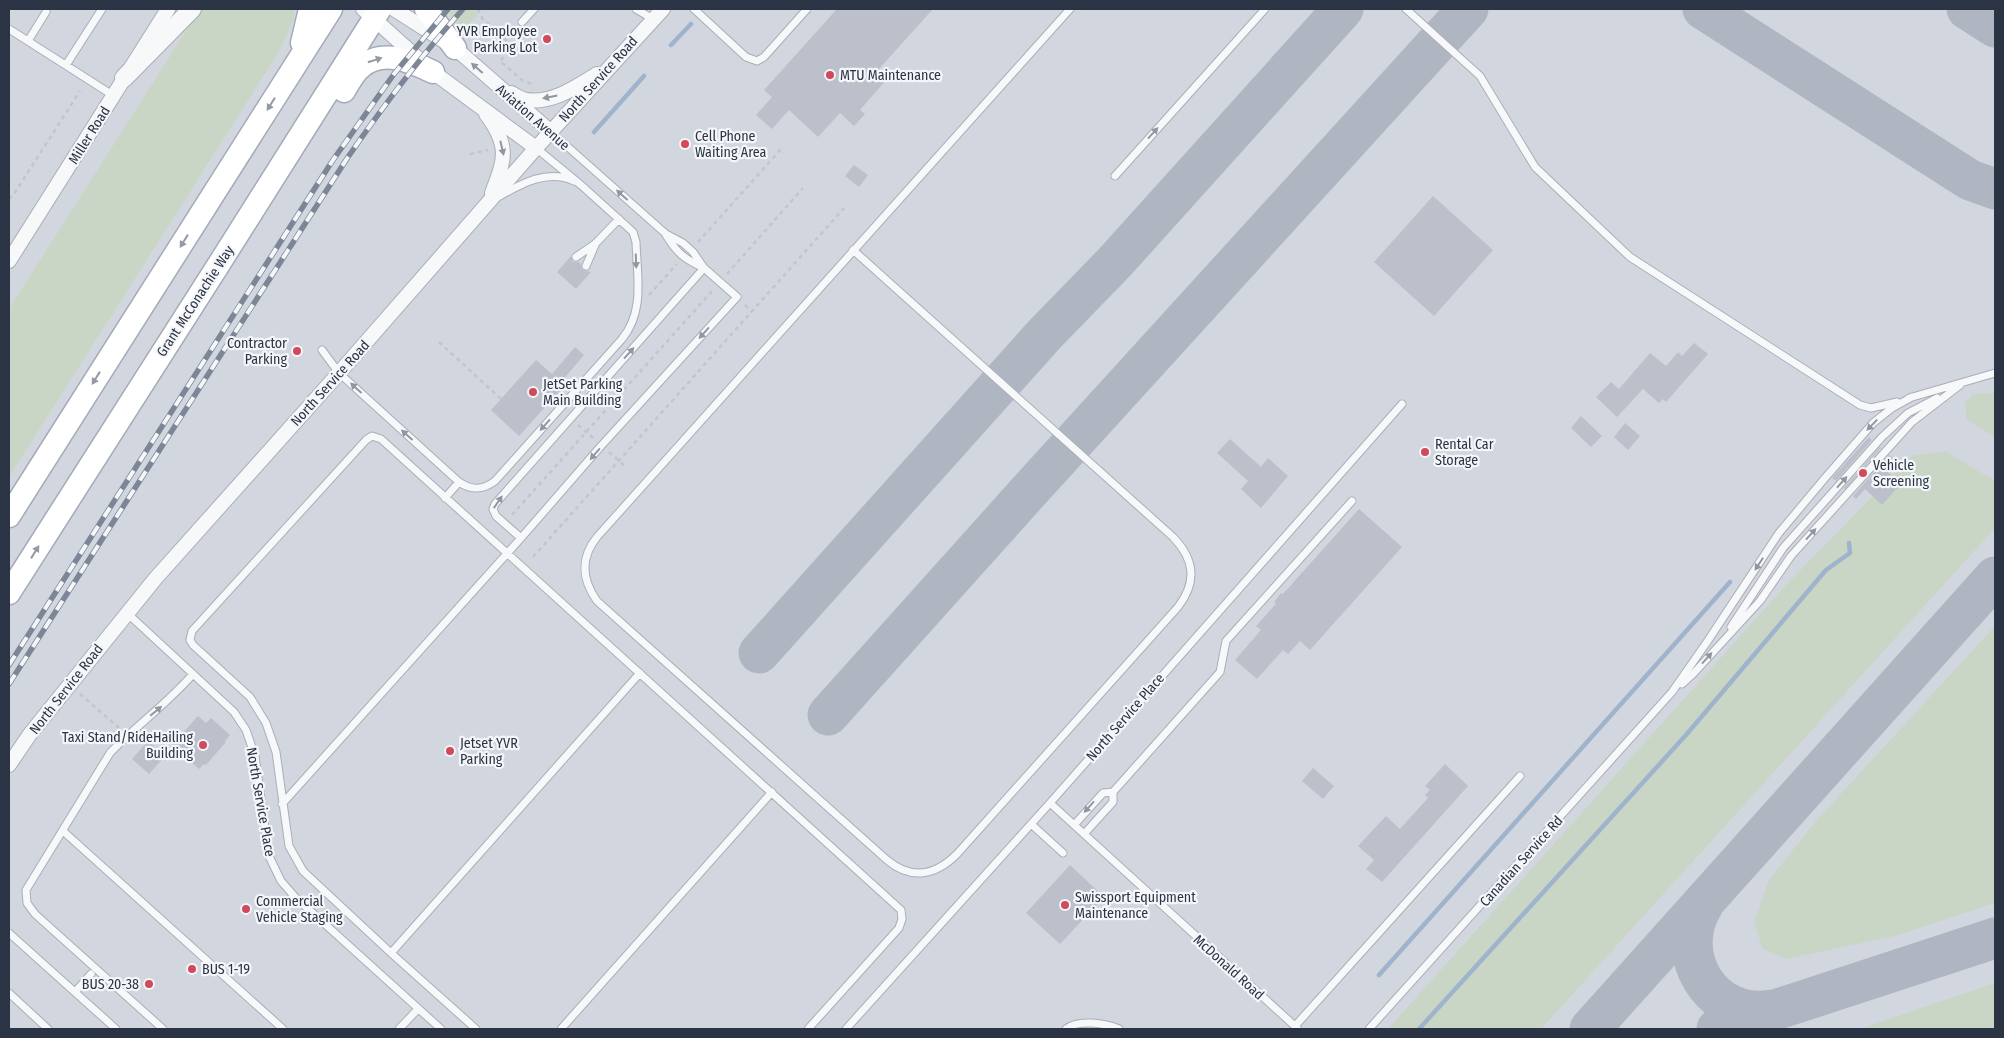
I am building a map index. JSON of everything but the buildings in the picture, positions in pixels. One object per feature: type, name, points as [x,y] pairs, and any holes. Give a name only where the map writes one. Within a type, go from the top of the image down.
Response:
[{"type":"main road","points":[[297,63],[310,9]]},
{"type":"main road","points":[[9,516],[331,9]]},
{"type":"main road","points":[[426,9],[455,48]]},
{"type":"main road","name":"Grant McConachie Way","points":[[9,593],[248,219],[372,12]]},
{"type":"main road","points":[[248,219],[297,164],[360,68],[375,60],[392,57],[411,61],[433,72]]},
{"type":"street","name":"Miller Road","points":[[10,258],[168,9]]},
{"type":"street","points":[[124,78],[192,9]]},
{"type":"street","name":"Aviation Avenue","points":[[394,9],[455,48],[551,132]]},
{"type":"street","name":"Aviation Avenue","points":[[372,12],[433,72],[536,148]]},
{"type":"street","name":"North Service Road","points":[[9,765],[30,734],[126,613],[608,68],[654,12]]},
{"type":"street","points":[[500,88],[525,100],[546,99],[563,94],[608,68]]},
{"type":"street","points":[[479,106],[492,123],[501,142],[504,155],[503,164],[488,202]]},
{"type":"lane","points":[[66,65],[102,9]]},
{"type":"lane","points":[[522,22],[534,9]]},
{"type":"lane","points":[[636,9],[654,12]]},
{"type":"lane","points":[[694,9],[746,56],[757,61],[764,57],[807,9]]},
{"type":"lane","points":[[854,250],[1173,537],[1184,550],[1191,569],[1188,593],[1178,607],[957,854],[943,866],[925,873],[901,870],[887,860],[597,601],[585,579],[584,570],[587,552],[597,537],[854,250],[1070,9]]},
{"type":"lane","points":[[1115,176],[1265,9]]},
{"type":"lane","points":[[1406,9],[1480,76],[1536,167],[1630,257],[1860,405],[1878,408],[1995,373]]},
{"type":"lane","points":[[28,41],[46,12]]},
{"type":"lane","points":[[9,29],[114,96]]},
{"type":"lane","name":"Aviation Avenue","points":[[521,538],[601,446],[737,297],[704,268],[686,260],[676,251],[666,234],[551,132]]},
{"type":"lane","name":"Aviation Avenue","points":[[459,482],[469,487],[480,489],[495,481],[629,330],[638,305],[636,242],[633,232],[536,148]]},
{"type":"lane","points":[[488,202],[522,183],[534,179],[561,177],[581,185]]},
{"type":"lane","points":[[576,257],[596,244],[618,219]]},
{"type":"lane","points":[[586,266],[596,244]]},
{"type":"lane","points":[[282,804],[521,538],[496,516],[495,504],[704,268]]},
{"type":"lane","points":[[322,350],[339,373],[459,482],[446,498]]},
{"type":"lane","points":[[1718,646],[1783,548],[1882,437],[1908,414],[1969,380]]},
{"type":"lane","points":[[1672,692],[1693,674],[1760,601],[1791,556],[1912,422],[1953,390]]},
{"type":"lane","points":[[1672,692],[1785,526],[1873,423],[1892,408],[1912,397]]},
{"type":"lane","name":"North Service Place","points":[[846,1029],[1050,803],[1402,404]]},
{"type":"lane","points":[[476,1029],[391,954],[303,871],[289,846],[276,752],[262,716],[250,697],[193,646],[190,640],[191,634],[369,437],[375,436],[381,439],[898,907],[902,914],[899,928],[808,1029]]},
{"type":"lane","points":[[1084,834],[1113,802],[1113,792],[1220,672],[1226,641],[1352,502]]},
{"type":"lane","name":"North Service Place","points":[[126,613],[234,712],[240,720],[252,743],[269,856],[281,881],[295,897],[441,1029]]},
{"type":"lane","points":[[391,954],[640,673]]},
{"type":"lane","points":[[163,1029],[30,909],[26,890],[108,757],[127,735],[177,692],[193,674]]},
{"type":"lane","name":"Canadian Service Rd","points":[[1369,1029],[1672,692]]},
{"type":"lane","points":[[1297,1028],[1520,776]]},
{"type":"lane","points":[[561,1029],[772,792]]},
{"type":"lane","points":[[1074,825],[1103,793],[1113,792]]},
{"type":"lane","name":"McDonald Road","points":[[1050,803],[1297,1028]]},
{"type":"lane","points":[[1031,824],[1063,853]]},
{"type":"lane","points":[[63,830],[283,1029]]},
{"type":"lane","points":[[9,933],[116,1029]]},
{"type":"lane","points":[[75,992],[91,974]]},
{"type":"lane","points":[[9,994],[48,1029]]},
{"type":"lane","points":[[399,1029],[418,1009]]},
{"type":"lane","points":[[1066,1029],[1071,1025],[1080,1023],[1118,1029]]},
{"type":"path","points":[[478,9],[482,18],[511,45],[509,51],[500,61],[522,80],[532,85],[538,85]]},
{"type":"path","points":[[9,199],[80,91]]},
{"type":"path","points":[[694,247],[782,148]]},
{"type":"path","points":[[470,154],[494,149]]},
{"type":"path","points":[[725,276],[803,188]]},
{"type":"path","points":[[533,557],[844,208]]},
{"type":"path","points":[[648,297],[680,261]]},
{"type":"path","points":[[509,519],[714,289]]},
{"type":"path","points":[[438,342],[502,398]]},
{"type":"path","points":[[576,423],[598,443]]},
{"type":"path","points":[[608,451],[626,467]]},
{"type":"path","points":[[69,685],[127,735]]},
{"type":"shaded area","points":[[9,9],[1995,9],[1995,1029],[9,1029]]},
{"type":"green space","points":[[200,9],[294,9],[294,18],[280,50],[9,477],[9,309]]},
{"type":"green space","points":[[447,9],[475,9],[478,14],[462,33]]},
{"type":"green space","points":[[1995,393],[1995,437],[1967,420],[1965,403],[1973,394]]},
{"type":"green space","points":[[1945,451],[1995,481],[1995,528],[1541,1029],[1388,1029],[1787,584],[1912,456]]},
{"type":"green space","points":[[1995,626],[1995,903],[1895,936],[1786,959],[1763,949],[1754,922],[1769,880],[1815,822]]},
{"type":"green space","points":[[1995,983],[1995,1029],[1860,1029]]},
{"type":"waterway","points":[[671,45],[691,24]]},
{"type":"waterway","points":[[594,132],[644,76]]},
{"type":"waterway","points":[[1419,1029],[1686,735],[1826,570],[1850,553],[1849,543]]},
{"type":"waterway","points":[[1379,975],[1730,582]]},
{"type":"taxiway","points":[[759,653],[1044,335],[1114,263],[1343,9]]},
{"type":"taxiway","points":[[828,715],[1029,491],[1468,9]]},
{"type":"taxiway","points":[[1703,9],[1970,180],[1995,189]]},
{"type":"taxiway","points":[[1967,9],[1995,27]]},
{"type":"taxiway","points":[[1590,1029],[1995,577]]},
{"type":"taxiway","points":[[1704,903],[1695,923],[1692,943],[1695,962],[1703,980],[1715,994],[1731,1005],[1750,1011],[1772,1010]]},
{"type":"taxiway","points":[[1717,1029],[1995,938]]},
{"type":"railway","points":[[9,665],[333,160],[394,74],[448,9]]},
{"type":"railway","points":[[9,684],[348,157],[403,81],[463,9]]},
{"type":"place","name":"YVR Employee Parking Lot","points":[[547,39]]},
{"type":"place","name":"MTU Maintenance","points":[[830,75]]},
{"type":"place","name":"Cell Phone Waiting Area","points":[[685,144]]},
{"type":"place","name":"Contractor Parking","points":[[297,351]]},
{"type":"place","name":"JetSet Parking Main Building","points":[[533,392]]},
{"type":"place","name":"Rental Car Storage","points":[[1425,452]]},
{"type":"place","name":"Vehicle Screening","points":[[1863,473]]},
{"type":"place","name":"Taxi Stand/RideHailing Building","points":[[203,745]]},
{"type":"place","name":"Jetset YVR Parking","points":[[450,751]]},
{"type":"place","name":"Swissport Equipment Maintenance","points":[[1065,905]]},
{"type":"place","name":"Commercial Vehicle Staging","points":[[246,909]]},
{"type":"place","name":"BUS 1-19","points":[[192,969]]},
{"type":"place","name":"BUS 20-38","points":[[149,984]]}]
